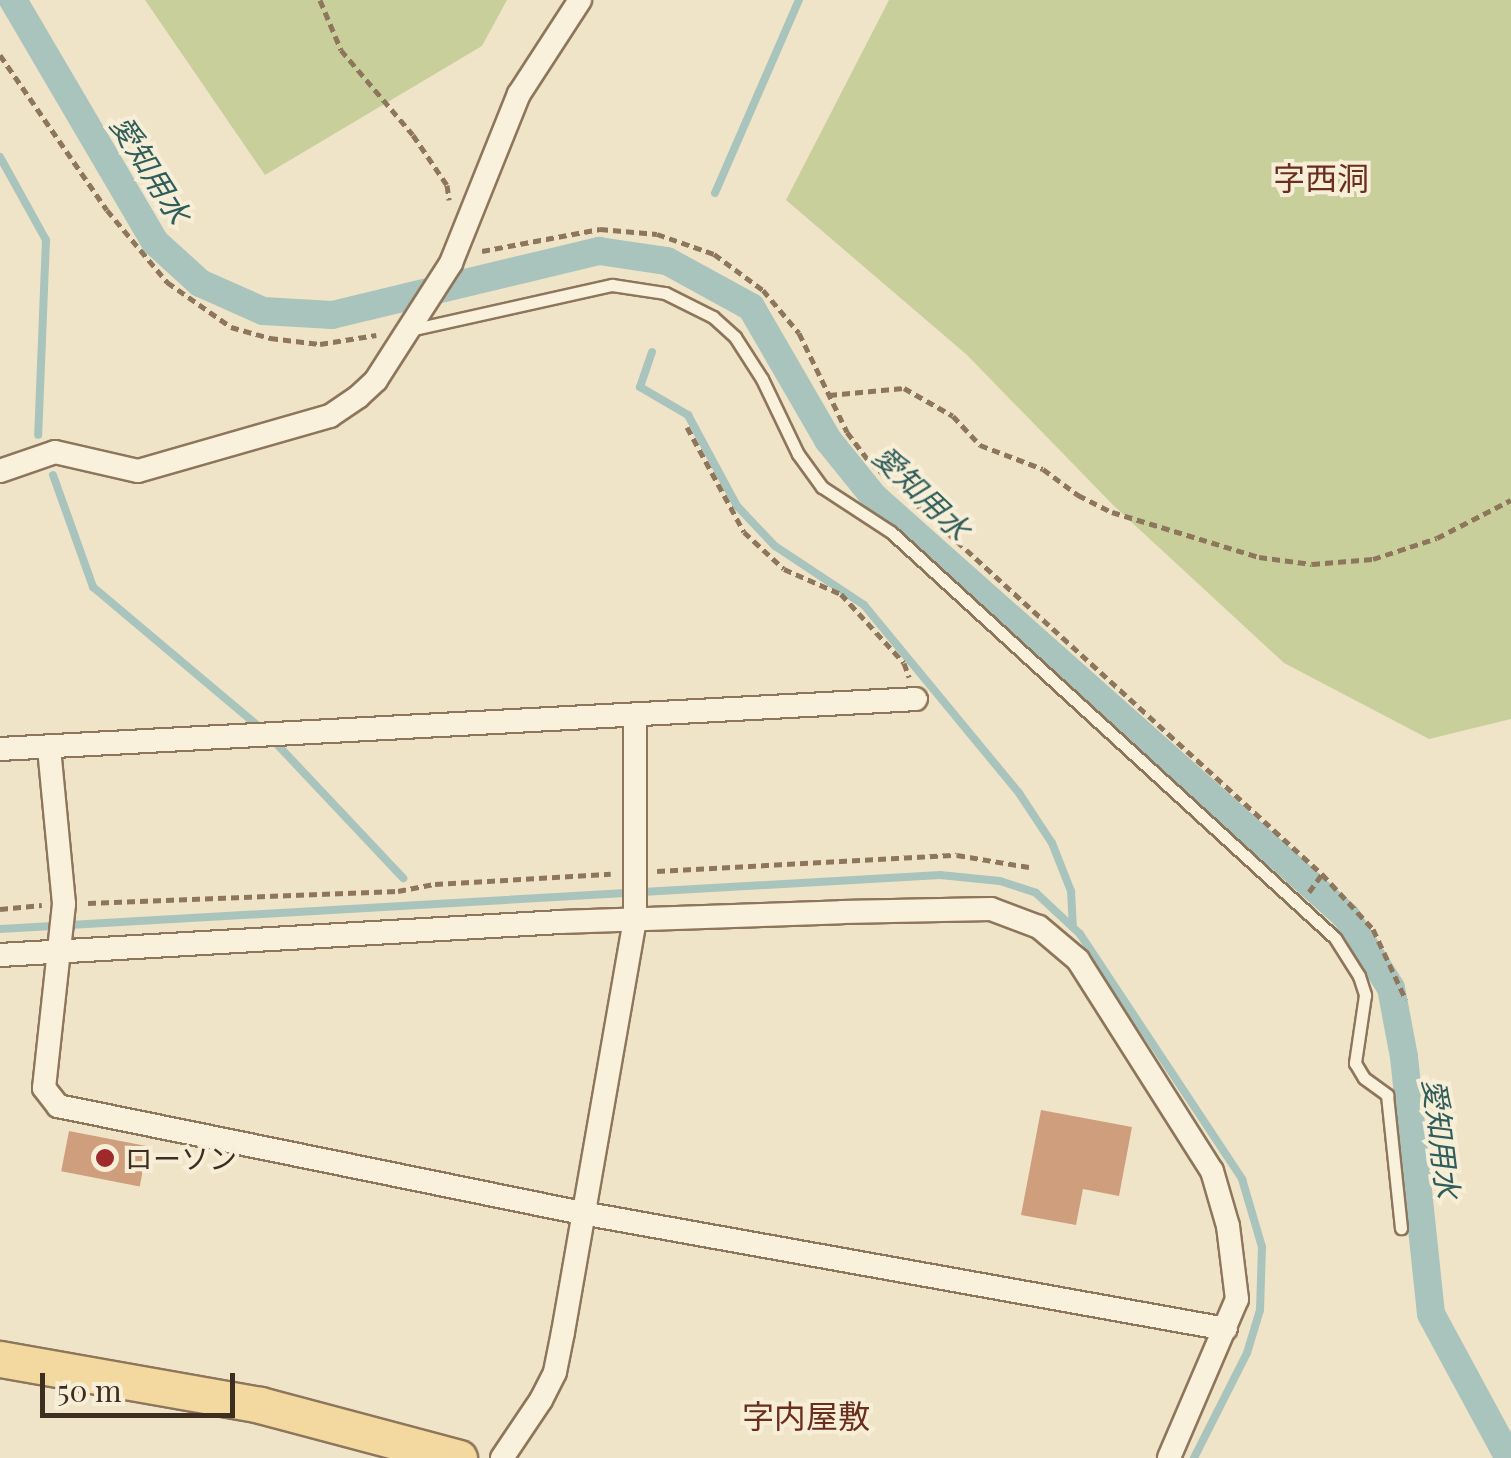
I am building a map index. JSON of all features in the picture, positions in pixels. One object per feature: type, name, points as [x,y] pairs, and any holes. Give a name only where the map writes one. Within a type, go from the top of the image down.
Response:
[{"type":"main road","points":[[0,1360],[260,1405],[459,1458]]},
{"type":"street","points":[[0,471],[55,452],[138,472],[330,416],[376,380],[454,256],[519,94],[580,0]]},
{"type":"street","points":[[0,749],[916,699]]},
{"type":"street","points":[[502,1458],[554,1372],[636,917],[635,715]]},
{"type":"street","points":[[48,748],[64,906],[44,1088],[58,1106],[582,1213],[1226,1330]]},
{"type":"street","points":[[0,954],[62,946],[636,917],[991,909],[1039,926],[1078,960],[1212,1171],[1228,1226],[1237,1299],[1168,1458]]},
{"type":"lane","points":[[414,323],[612,285],[665,293],[713,317],[735,338],[753,365],[798,454],[822,487],[891,532],[1335,938],[1359,976],[1365,996],[1355,1063],[1364,1078],[1387,1095],[1401,1228]]},
{"type":"path","points":[[320,0],[341,50],[413,134],[446,185],[454,256],[600,229],[657,234],[714,254],[762,290],[799,333],[847,432],[870,462],[1322,874],[1374,929],[1406,1000]]},
{"type":"path","points":[[0,55],[107,210],[167,282],[231,327],[320,344],[414,323]]},
{"type":"path","points":[[830,395],[904,388],[954,416],[980,445],[1043,469],[1078,495],[1112,512],[1259,557],[1312,564],[1373,559],[1437,538],[1511,500]]},
{"type":"path","points":[[687,427],[744,532],[784,569],[841,594],[904,663],[916,699]]},
{"type":"path","points":[[0,909],[398,891],[436,884],[957,855],[1028,867]]},
{"type":"path","points":[[1302,901],[1322,874]]},
{"type":"green space","points":[[145,0],[507,0],[482,46],[265,175]]},
{"type":"green space","points":[[889,0],[1511,0],[1511,719],[1429,739],[1284,663],[1113,505],[967,355],[786,200]]},
{"type":"building","points":[[1041,1110],[1132,1127],[1119,1196],[1083,1189],[1076,1225],[1021,1215]]},
{"type":"building","name":"ローソン","points":[[69,1131],[148,1146],[140,1187],[61,1171]]},
{"type":"waterway","name":"愛知用水","points":[[13,0],[155,242],[200,283],[263,311],[332,315],[599,251],[667,261],[751,307],[828,440],[874,497],[1346,916],[1391,988],[1404,1057],[1431,1314],[1509,1458]]},
{"type":"waterway","points":[[715,193],[799,0]]},
{"type":"waterway","points":[[0,157],[46,240],[38,435]]},
{"type":"waterway","points":[[652,352],[640,387],[688,415],[737,506],[775,546],[864,605],[1019,793],[1052,843],[1071,891],[1073,927]]},
{"type":"waterway","points":[[53,475],[93,587],[263,730]]},
{"type":"waterway","points":[[273,740],[403,878]]},
{"type":"waterway","points":[[0,929],[940,875],[1000,881],[1036,893],[1080,934],[1242,1179],[1262,1247],[1260,1310],[1247,1353],[1194,1458]]},
{"type":"place","name":"ローソン","points":[[105,1158]]},
{"type":"district","name":"字西洞","points":[[1321,177]]},
{"type":"district","name":"字内屋敷","points":[[806,1415]]}]
